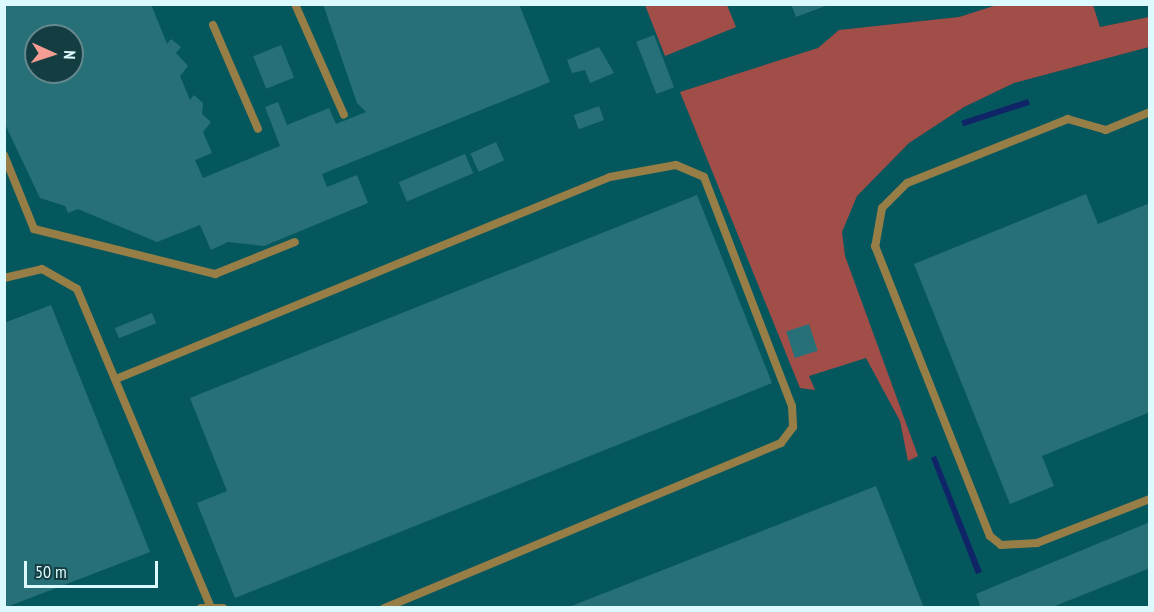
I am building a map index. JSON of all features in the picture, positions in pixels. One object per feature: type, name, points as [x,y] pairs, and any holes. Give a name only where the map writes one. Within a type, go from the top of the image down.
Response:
[{"type":"lane","points":[[295,4],[344,115]]},
{"type":"lane","points":[[213,25],[258,129]]},
{"type":"lane","points":[[1149,112],[1106,130],[1068,119],[907,183],[882,208],[875,246],[990,536],[1001,545],[1037,543],[1149,499]]},
{"type":"lane","points":[[4,155],[34,229],[215,274],[295,242]]},
{"type":"lane","points":[[116,379],[610,177],[676,165],[704,177],[792,406],[793,427],[781,443],[384,608]]},
{"type":"lane","points":[[4,278],[42,269],[77,289],[116,379],[206,607],[223,608]]},
{"type":"shaded area","points":[[1000,4],[1093,5],[1100,27],[1149,17],[1149,47],[1014,83],[964,107],[909,143],[857,196],[842,232],[845,256],[918,456],[908,461],[900,421],[866,358],[809,376],[815,390],[800,388],[680,92],[818,48],[839,30],[959,17]]},
{"type":"shaded area","points":[[4,5],[1000,5],[959,17],[839,30],[819,48],[680,92],[857,196],[909,143],[964,107],[1014,83],[1149,47],[1149,607],[5,607]]},
{"type":"shaded area","points":[[645,5],[727,5],[736,27],[665,56]]},
{"type":"shaded area","points":[[1093,5],[1149,5],[1149,17],[1100,27]]},
{"type":"water","points":[[1028,99],[1030,105],[963,126],[961,121]]},
{"type":"water","points":[[936,456],[982,572],[976,574],[931,458]]},
{"type":"building","points":[[4,4],[151,4],[167,44],[171,39],[181,47],[176,53],[188,66],[180,76],[190,100],[194,95],[203,103],[202,114],[211,122],[203,132],[212,153],[195,160],[203,178],[280,146],[265,107],[278,102],[287,125],[329,108],[336,124],[366,112],[357,103],[323,4],[519,4],[550,82],[322,174],[327,187],[357,175],[368,203],[264,246],[228,242],[211,250],[200,225],[157,242],[78,209],[68,213],[65,206],[40,198],[4,122]]},
{"type":"building","points":[[791,4],[828,4],[828,5],[796,17]]},
{"type":"building","points":[[654,35],[674,87],[656,94],[636,42]]},
{"type":"building","points":[[281,45],[294,77],[266,89],[253,56]]},
{"type":"building","points":[[599,47],[614,73],[590,83],[585,70],[572,73],[567,60]]},
{"type":"building","points":[[599,106],[604,120],[579,129],[574,115]]},
{"type":"building","points":[[496,142],[504,160],[479,172],[470,153]]},
{"type":"building","points":[[465,154],[473,173],[407,201],[399,182]]},
{"type":"building","points":[[1086,194],[1098,224],[1150,203],[1150,412],[1042,456],[1054,486],[1010,504],[914,264]]},
{"type":"building","points":[[697,195],[772,383],[235,598],[197,503],[227,491],[190,398]]},
{"type":"building","points":[[51,305],[150,552],[4,608],[4,323]]},
{"type":"building","points":[[152,313],[156,323],[119,338],[115,328]]},
{"type":"building","points":[[809,324],[818,351],[795,358],[786,331]]},
{"type":"building","points":[[876,486],[924,608],[569,608],[569,607]]},
{"type":"building","points":[[1150,522],[1150,568],[1055,606],[981,608],[976,594]]}]
